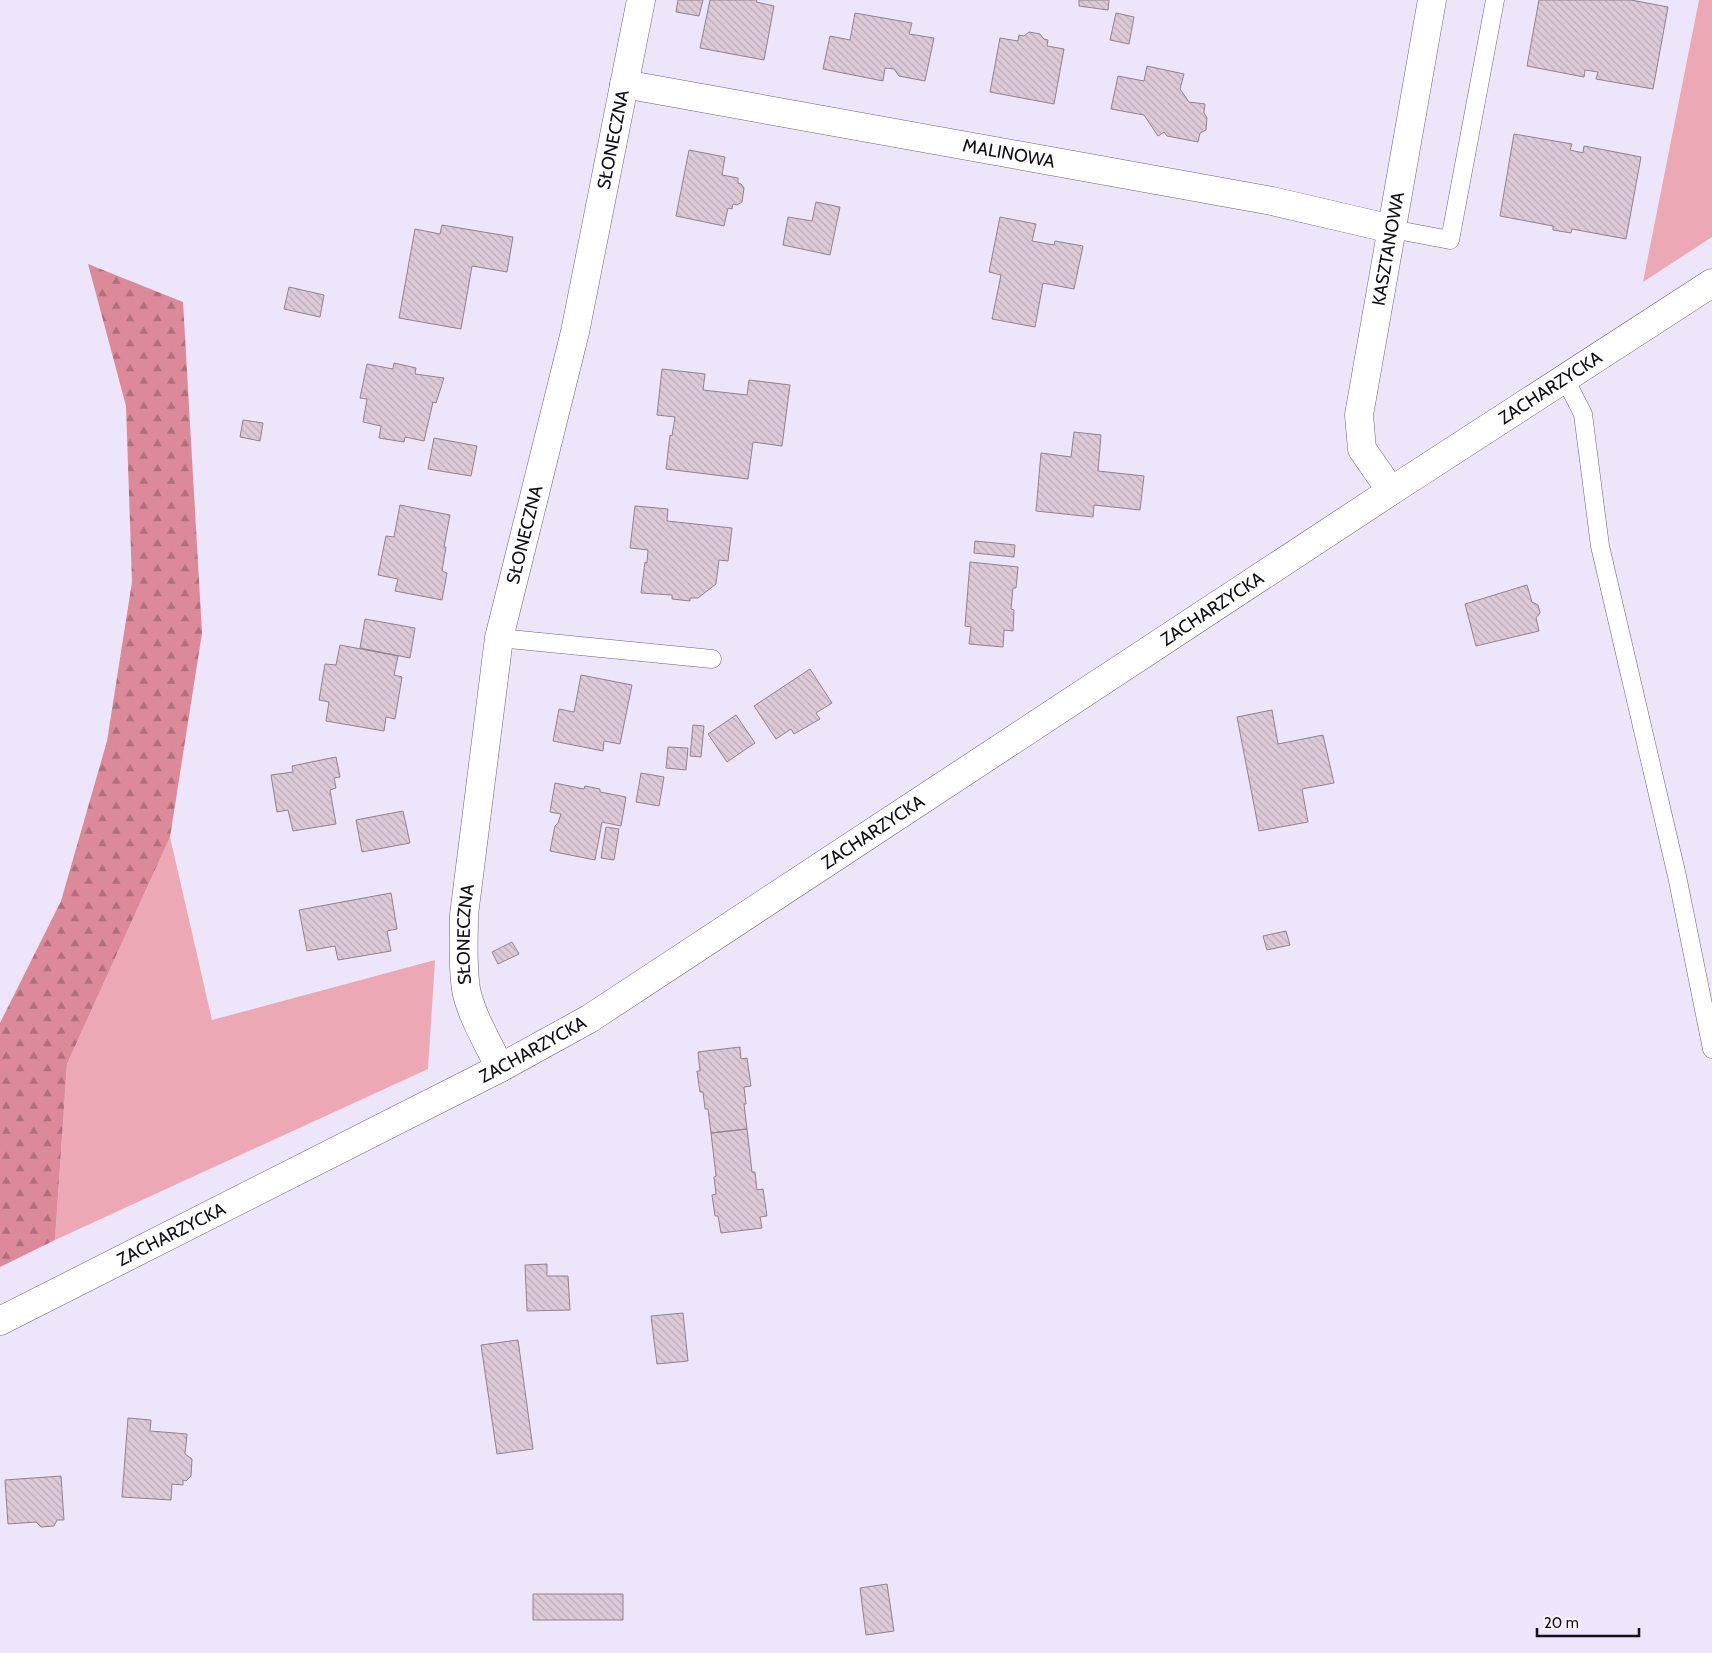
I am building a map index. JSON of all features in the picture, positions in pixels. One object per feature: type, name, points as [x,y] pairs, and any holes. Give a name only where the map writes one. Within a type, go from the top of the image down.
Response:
[{"type":"street","name":"SŁONECZNA","points":[[500,1068],[476,1019],[466,991],[463,958],[464,914],[499,638],[575,332],[641,0]]},
{"type":"street","name":"KASZTANOWA","points":[[1391,491],[1362,449],[1358,414],[1432,0]]},
{"type":"street","name":"MALINOWA","points":[[624,84],[1272,201],[1392,230]]},
{"type":"street","name":"ZACHARZYCKA","points":[[0,1321],[500,1068],[588,1019],[1391,491],[1712,283]]},
{"type":"lane","points":[[1392,230],[1450,240],[1496,0]]},
{"type":"lane","points":[[1564,379],[1583,414],[1600,546],[1676,876],[1712,1049]]},
{"type":"lane","points":[[499,638],[712,659]]},
{"type":"shaded area","points":[[1699,0],[1712,0],[1712,237],[1643,282]]},
{"type":"shaded area","points":[[170,837],[212,1020],[435,960],[428,1069],[55,1240],[67,1064]]},
{"type":"green space","points":[[88,264],[183,302],[202,633],[170,837],[67,1064],[55,1240],[0,1267],[0,1023],[61,901],[107,741],[132,582],[126,406]]},
{"type":"building","points":[[678,0],[703,0],[699,16],[676,12]]},
{"type":"building","points":[[710,0],[757,0],[756,2],[774,6],[764,60],[700,48]]},
{"type":"building","points":[[1079,0],[1109,0],[1108,10],[1079,6]]},
{"type":"building","points":[[1539,0],[1631,0],[1668,7],[1653,89],[1596,79],[1598,72],[1585,70],[1584,77],[1527,66]]},
{"type":"building","points":[[855,13],[912,23],[909,34],[934,38],[925,81],[899,76],[894,69],[885,68],[883,81],[823,69],[830,36],[850,40]]},
{"type":"building","points":[[1116,13],[1134,17],[1129,44],[1110,40]]},
{"type":"building","points":[[1029,32],[1040,34],[1044,39],[1048,40],[1047,46],[1064,49],[1054,104],[990,92],[1000,38],[1018,41],[1019,35],[1024,36]]},
{"type":"building","points":[[1147,66],[1184,74],[1180,89],[1189,102],[1205,104],[1206,130],[1200,133],[1198,142],[1167,136],[1164,132],[1158,136],[1144,115],[1111,109],[1118,76],[1144,81]]},
{"type":"building","points":[[1514,134],[1572,144],[1570,150],[1583,153],[1584,146],[1641,157],[1626,239],[1572,229],[1571,233],[1553,230],[1553,226],[1500,216]]},
{"type":"building","points":[[689,150],[725,157],[722,175],[738,178],[738,183],[744,188],[742,202],[737,205],[733,204],[732,209],[728,208],[724,226],[676,216]]},
{"type":"building","points":[[816,202],[840,207],[830,255],[783,245],[788,217],[812,221]]},
{"type":"building","points":[[1000,217],[1036,224],[1032,241],[1054,245],[1055,241],[1083,246],[1074,289],[1043,283],[1035,327],[992,319],[1001,275],[989,272]]},
{"type":"building","points":[[442,225],[513,237],[507,272],[472,266],[461,329],[399,318],[415,229],[440,234]]},
{"type":"building","points":[[289,287],[324,295],[320,317],[284,309]]},
{"type":"building","points":[[394,363],[416,368],[415,374],[444,378],[436,403],[433,402],[424,441],[405,437],[404,442],[379,438],[381,426],[363,422],[367,399],[360,398],[367,364],[393,369]]},
{"type":"building","points":[[662,369],[705,374],[703,390],[747,395],[749,380],[790,385],[782,446],[753,442],[748,479],[666,469],[670,435],[672,436],[675,417],[657,415]]},
{"type":"building","points":[[243,420],[263,423],[260,441],[240,437]]},
{"type":"building","points":[[1074,432],[1101,435],[1098,471],[1144,476],[1140,510],[1094,505],[1093,517],[1036,511],[1041,453],[1071,457]]},
{"type":"building","points":[[434,438],[477,446],[471,476],[428,469]]},
{"type":"building","points":[[400,505],[450,515],[444,547],[446,547],[442,571],[447,573],[442,600],[395,591],[398,579],[378,575],[386,536],[394,537]]},
{"type":"building","points":[[635,506],[668,509],[667,521],[732,528],[728,561],[719,560],[716,584],[698,598],[690,598],[690,601],[672,599],[672,595],[641,593],[648,550],[630,548]]},
{"type":"building","points":[[975,541],[1015,545],[1014,557],[974,553]]},
{"type":"building","points":[[970,562],[1018,567],[1011,609],[1014,610],[1013,631],[1004,630],[1003,647],[969,644],[971,627],[965,626]]},
{"type":"building","points":[[1527,585],[1532,602],[1538,605],[1540,613],[1536,618],[1539,631],[1476,646],[1465,604]]},
{"type":"building","points":[[365,619],[415,628],[410,658],[360,648]]},
{"type":"building","points":[[340,645],[398,656],[394,675],[402,677],[395,719],[386,717],[384,731],[326,721],[329,702],[319,700],[325,664],[336,665]]},
{"type":"building","points":[[810,669],[832,703],[816,713],[820,719],[794,734],[791,729],[776,739],[754,706]]},
{"type":"building","points":[[581,675],[632,685],[620,744],[604,741],[603,751],[553,741],[559,709],[574,712]]},
{"type":"building","points":[[1272,710],[1278,744],[1323,735],[1334,783],[1302,789],[1308,822],[1259,831],[1237,717]]},
{"type":"building","points":[[736,715],[755,743],[727,762],[708,734]]},
{"type":"building","points":[[693,725],[704,726],[701,757],[690,756]]},
{"type":"building","points":[[668,747],[688,748],[686,770],[666,768]]},
{"type":"building","points":[[336,757],[340,777],[334,778],[336,788],[330,790],[336,824],[293,831],[288,810],[277,812],[271,775],[293,772],[292,766]]},
{"type":"building","points":[[641,773],[664,777],[659,806],[636,802]]},
{"type":"building","points":[[555,783],[584,789],[585,786],[600,789],[600,792],[626,797],[621,826],[602,822],[595,860],[550,851],[555,826],[561,814],[550,812]]},
{"type":"building","points":[[403,811],[410,843],[362,852],[356,820]]},
{"type":"building","points":[[606,827],[619,829],[614,860],[601,858]]},
{"type":"building","points":[[391,893],[397,929],[387,931],[391,951],[338,960],[335,946],[307,951],[299,910]]},
{"type":"building","points":[[1286,931],[1290,945],[1267,950],[1263,936]]},
{"type":"building","points":[[512,942],[519,954],[498,964],[492,952]]},
{"type":"building","points":[[740,1047],[741,1059],[747,1058],[751,1086],[744,1087],[747,1129],[711,1133],[708,1109],[705,1109],[703,1092],[700,1092],[697,1071],[700,1071],[698,1052]]},
{"type":"building","points":[[747,1129],[752,1172],[755,1172],[757,1190],[763,1189],[767,1216],[760,1217],[762,1228],[721,1233],[718,1216],[715,1216],[712,1195],[716,1194],[714,1177],[716,1176],[711,1133]]},
{"type":"building","points":[[547,1264],[547,1276],[568,1276],[570,1310],[527,1311],[525,1265]]},
{"type":"building","points":[[683,1313],[688,1361],[657,1364],[651,1316]]},
{"type":"building","points":[[518,1340],[533,1449],[497,1454],[481,1345]]},
{"type":"building","points":[[128,1418],[151,1420],[150,1431],[187,1434],[185,1454],[192,1459],[191,1476],[186,1481],[183,1480],[183,1485],[172,1484],[171,1500],[122,1497]]},
{"type":"building","points":[[61,1476],[64,1520],[57,1520],[54,1526],[41,1527],[36,1522],[8,1524],[5,1480]]},
{"type":"building","points":[[887,1584],[894,1631],[866,1635],[860,1588]]},
{"type":"building","points":[[533,1594],[623,1594],[623,1620],[533,1620]]}]
